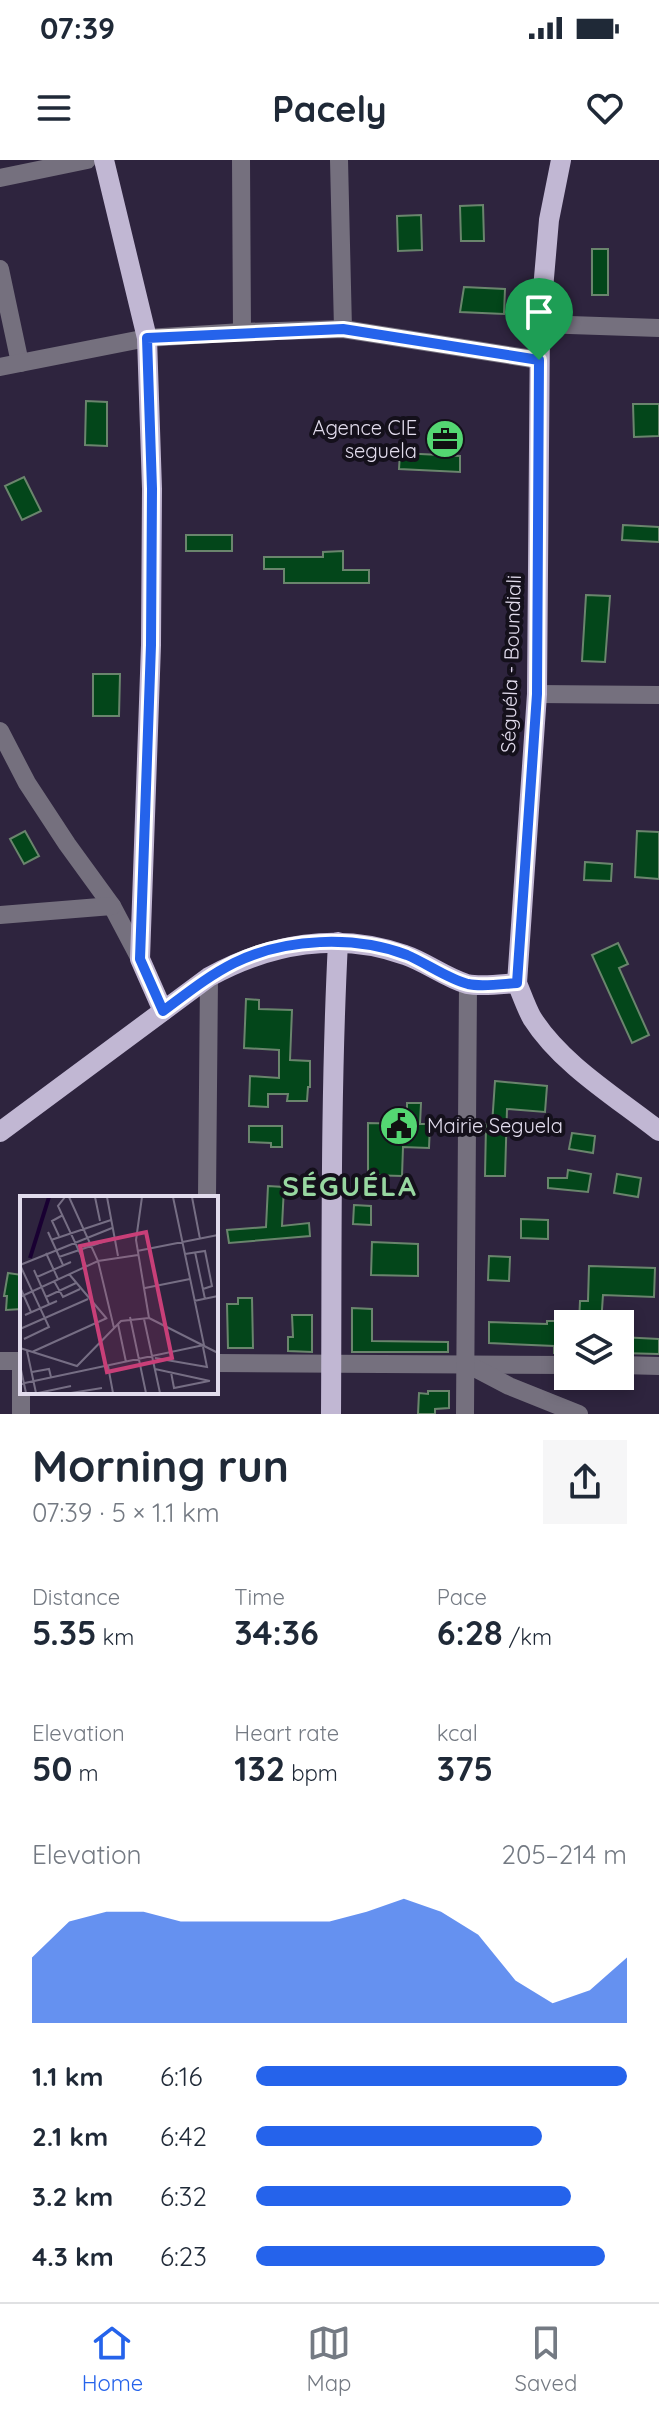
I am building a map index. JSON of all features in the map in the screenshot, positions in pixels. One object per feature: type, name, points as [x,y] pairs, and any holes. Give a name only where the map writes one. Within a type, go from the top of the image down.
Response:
[{"type":"main road","points":[[104,160],[147,338],[152,489],[151,645],[140,959],[163,1011]]},
{"type":"main road","name":"Séguéla - Boundiali","points":[[517,983],[537,694],[540,324],[549,220],[561,160]]},
{"type":"main road","points":[[0,1132],[209,977],[237,962],[272,950],[338,942],[405,954],[468,984],[517,983],[532,1017],[550,1041],[580,1069],[659,1131]]},
{"type":"main road","points":[[331,1414],[331,1140],[338,942]]},
{"type":"street","points":[[0,178],[87,160]]},
{"type":"street","points":[[241,160],[242,332]]},
{"type":"street","points":[[339,160],[343,329]]},
{"type":"street","points":[[0,269],[20,363]]},
{"type":"street","points":[[540,324],[659,328]]},
{"type":"street","points":[[0,367],[147,338],[343,329],[539,360]]},
{"type":"street","points":[[537,694],[659,695]]},
{"type":"street","points":[[0,731],[27,783],[112,906],[140,959]]},
{"type":"street","points":[[0,915],[112,906]]},
{"type":"street","points":[[207,1196],[209,977]]},
{"type":"street","points":[[465,1414],[468,984]]},
{"type":"street","points":[[218,1363],[554,1365]]},
{"type":"street","points":[[465,1363],[509,1386],[579,1414]]},
{"type":"street","points":[[634,1365],[659,1366]]},
{"type":"street","points":[[21,1394],[21,1414]]},
{"type":"building","points":[[483,205],[484,241],[461,241],[460,206]]},
{"type":"building","points":[[421,215],[422,250],[398,251],[397,216]]},
{"type":"building","points":[[592,249],[608,249],[608,295],[592,295]]},
{"type":"building","points":[[464,287],[505,289],[504,314],[460,312]]},
{"type":"building","points":[[86,401],[107,402],[107,446],[85,445]]},
{"type":"building","points":[[633,404],[659,404],[659,436],[634,437]]},
{"type":"building","points":[[400,453],[460,456],[460,472],[399,469]]},
{"type":"building","points":[[24,477],[41,511],[22,520],[5,486]]},
{"type":"building","points":[[623,525],[659,527],[659,542],[622,540]]},
{"type":"building","points":[[186,535],[232,535],[232,551],[186,551]]},
{"type":"building","points":[[343,551],[343,570],[369,570],[369,583],[284,583],[284,569],[264,569],[264,557],[323,557],[323,552]]},
{"type":"building","points":[[586,595],[610,596],[605,662],[582,661]]},
{"type":"building","points":[[93,674],[120,674],[119,716],[93,716]]},
{"type":"building","points":[[25,831],[39,856],[24,864],[10,839]]},
{"type":"building","points":[[637,831],[659,832],[659,879],[635,877]]},
{"type":"building","points":[[585,862],[612,864],[611,881],[584,880]]},
{"type":"building","points":[[618,943],[628,964],[619,968],[649,1035],[632,1043],[592,955]]},
{"type":"building","points":[[246,999],[259,1000],[259,1009],[292,1010],[290,1060],[310,1061],[307,1101],[287,1101],[288,1094],[268,1094],[268,1107],[249,1106],[250,1076],[279,1078],[279,1050],[244,1048]]},
{"type":"building","points":[[495,1081],[547,1086],[545,1112],[507,1109],[505,1176],[485,1176],[486,1124],[492,1125]]},
{"type":"building","points":[[407,1103],[421,1103],[420,1124],[430,1124],[429,1148],[403,1147],[402,1176],[368,1175],[368,1123],[407,1124]]},
{"type":"building","points":[[249,1126],[282,1126],[282,1147],[249,1142]]},
{"type":"building","points":[[572,1133],[595,1136],[593,1153],[569,1149]]},
{"type":"building","points":[[568,1170],[591,1174],[588,1192],[548,1188],[548,1178],[567,1178]]},
{"type":"building","points":[[617,1174],[641,1178],[638,1197],[614,1193]]},
{"type":"building","points":[[268,1186],[284,1187],[282,1226],[309,1223],[310,1236],[229,1243],[227,1230],[266,1227]]},
{"type":"building","points":[[354,1205],[371,1206],[371,1225],[353,1224]]},
{"type":"building","points":[[521,1219],[548,1220],[548,1239],[521,1238]]},
{"type":"building","points":[[372,1242],[418,1244],[418,1276],[371,1275]]},
{"type":"building","points":[[489,1256],[510,1257],[509,1281],[488,1280]]},
{"type":"building","points":[[589,1266],[655,1268],[654,1297],[603,1295],[602,1310],[580,1310],[580,1301],[588,1301]]},
{"type":"building","points":[[8,1273],[20,1275],[20,1309],[6,1310],[7,1296],[4,1296]]},
{"type":"building","points":[[238,1298],[252,1298],[253,1348],[228,1348],[227,1304],[238,1304]]},
{"type":"building","points":[[352,1308],[372,1309],[372,1341],[448,1342],[448,1352],[352,1352]]},
{"type":"building","points":[[292,1315],[312,1315],[312,1352],[288,1351],[288,1337],[293,1337]]},
{"type":"building","points":[[547,1321],[554,1321],[554,1346],[489,1343],[489,1322],[547,1324]]},
{"type":"building","points":[[634,1338],[659,1339],[659,1354],[634,1353]]},
{"type":"building","points":[[428,1391],[449,1391],[449,1408],[435,1409],[435,1414],[418,1414],[419,1393],[428,1394]]},
{"type":"place","name":"Agence CIE seguela","points":[[445,439]]},
{"type":"place","name":"Mairie Seguela","points":[[399,1126]]},
{"type":"district","name":"SÉGUÉLA","points":[[350,1186]]},
{"type":"route","points":[[343,329],[539,360],[537,694],[517,983],[468,984],[405,954],[338,942],[311,943],[272,950],[237,962],[209,977],[163,1011],[140,959],[151,645],[152,489],[147,338],[343,329]]}]
